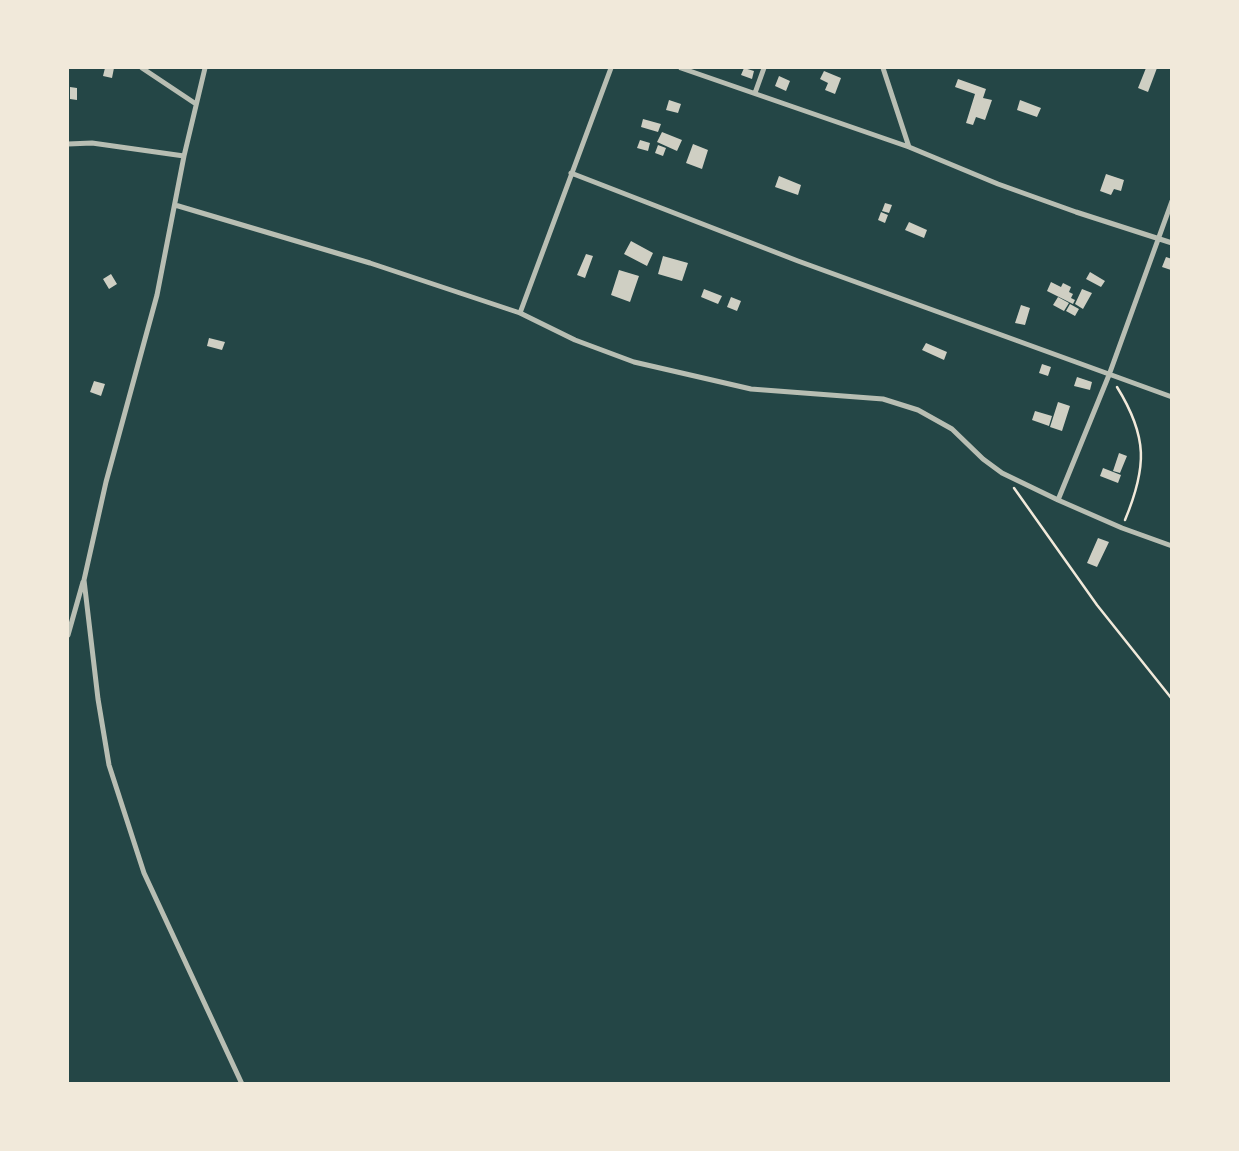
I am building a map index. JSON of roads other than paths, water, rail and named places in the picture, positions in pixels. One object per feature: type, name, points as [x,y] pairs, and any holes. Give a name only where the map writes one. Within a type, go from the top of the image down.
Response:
[{"type":"street","points":[[142,68],[196,104]]},
{"type":"street","points":[[68,635],[84,580],[106,482],[157,295],[184,156],[205,68]]},
{"type":"street","points":[[520,314],[611,68]]},
{"type":"street","points":[[681,68],[909,147],[1006,187],[1076,212],[1172,243]]},
{"type":"street","points":[[755,93],[764,68]]},
{"type":"street","points":[[883,68],[909,147]]},
{"type":"street","points":[[68,144],[92,143],[184,156]]},
{"type":"street","points":[[571,173],[798,260],[1172,397]]},
{"type":"street","points":[[1058,500],[1109,375],[1172,201]]},
{"type":"street","points":[[175,205],[370,262],[520,314],[576,340],[634,362],[751,389],[883,399],[918,410],[952,429],[983,459],[1002,473],[1122,528],[1172,546]]},
{"type":"street","points":[[84,580],[98,699],[109,765],[144,874],[242,1084]]}]
